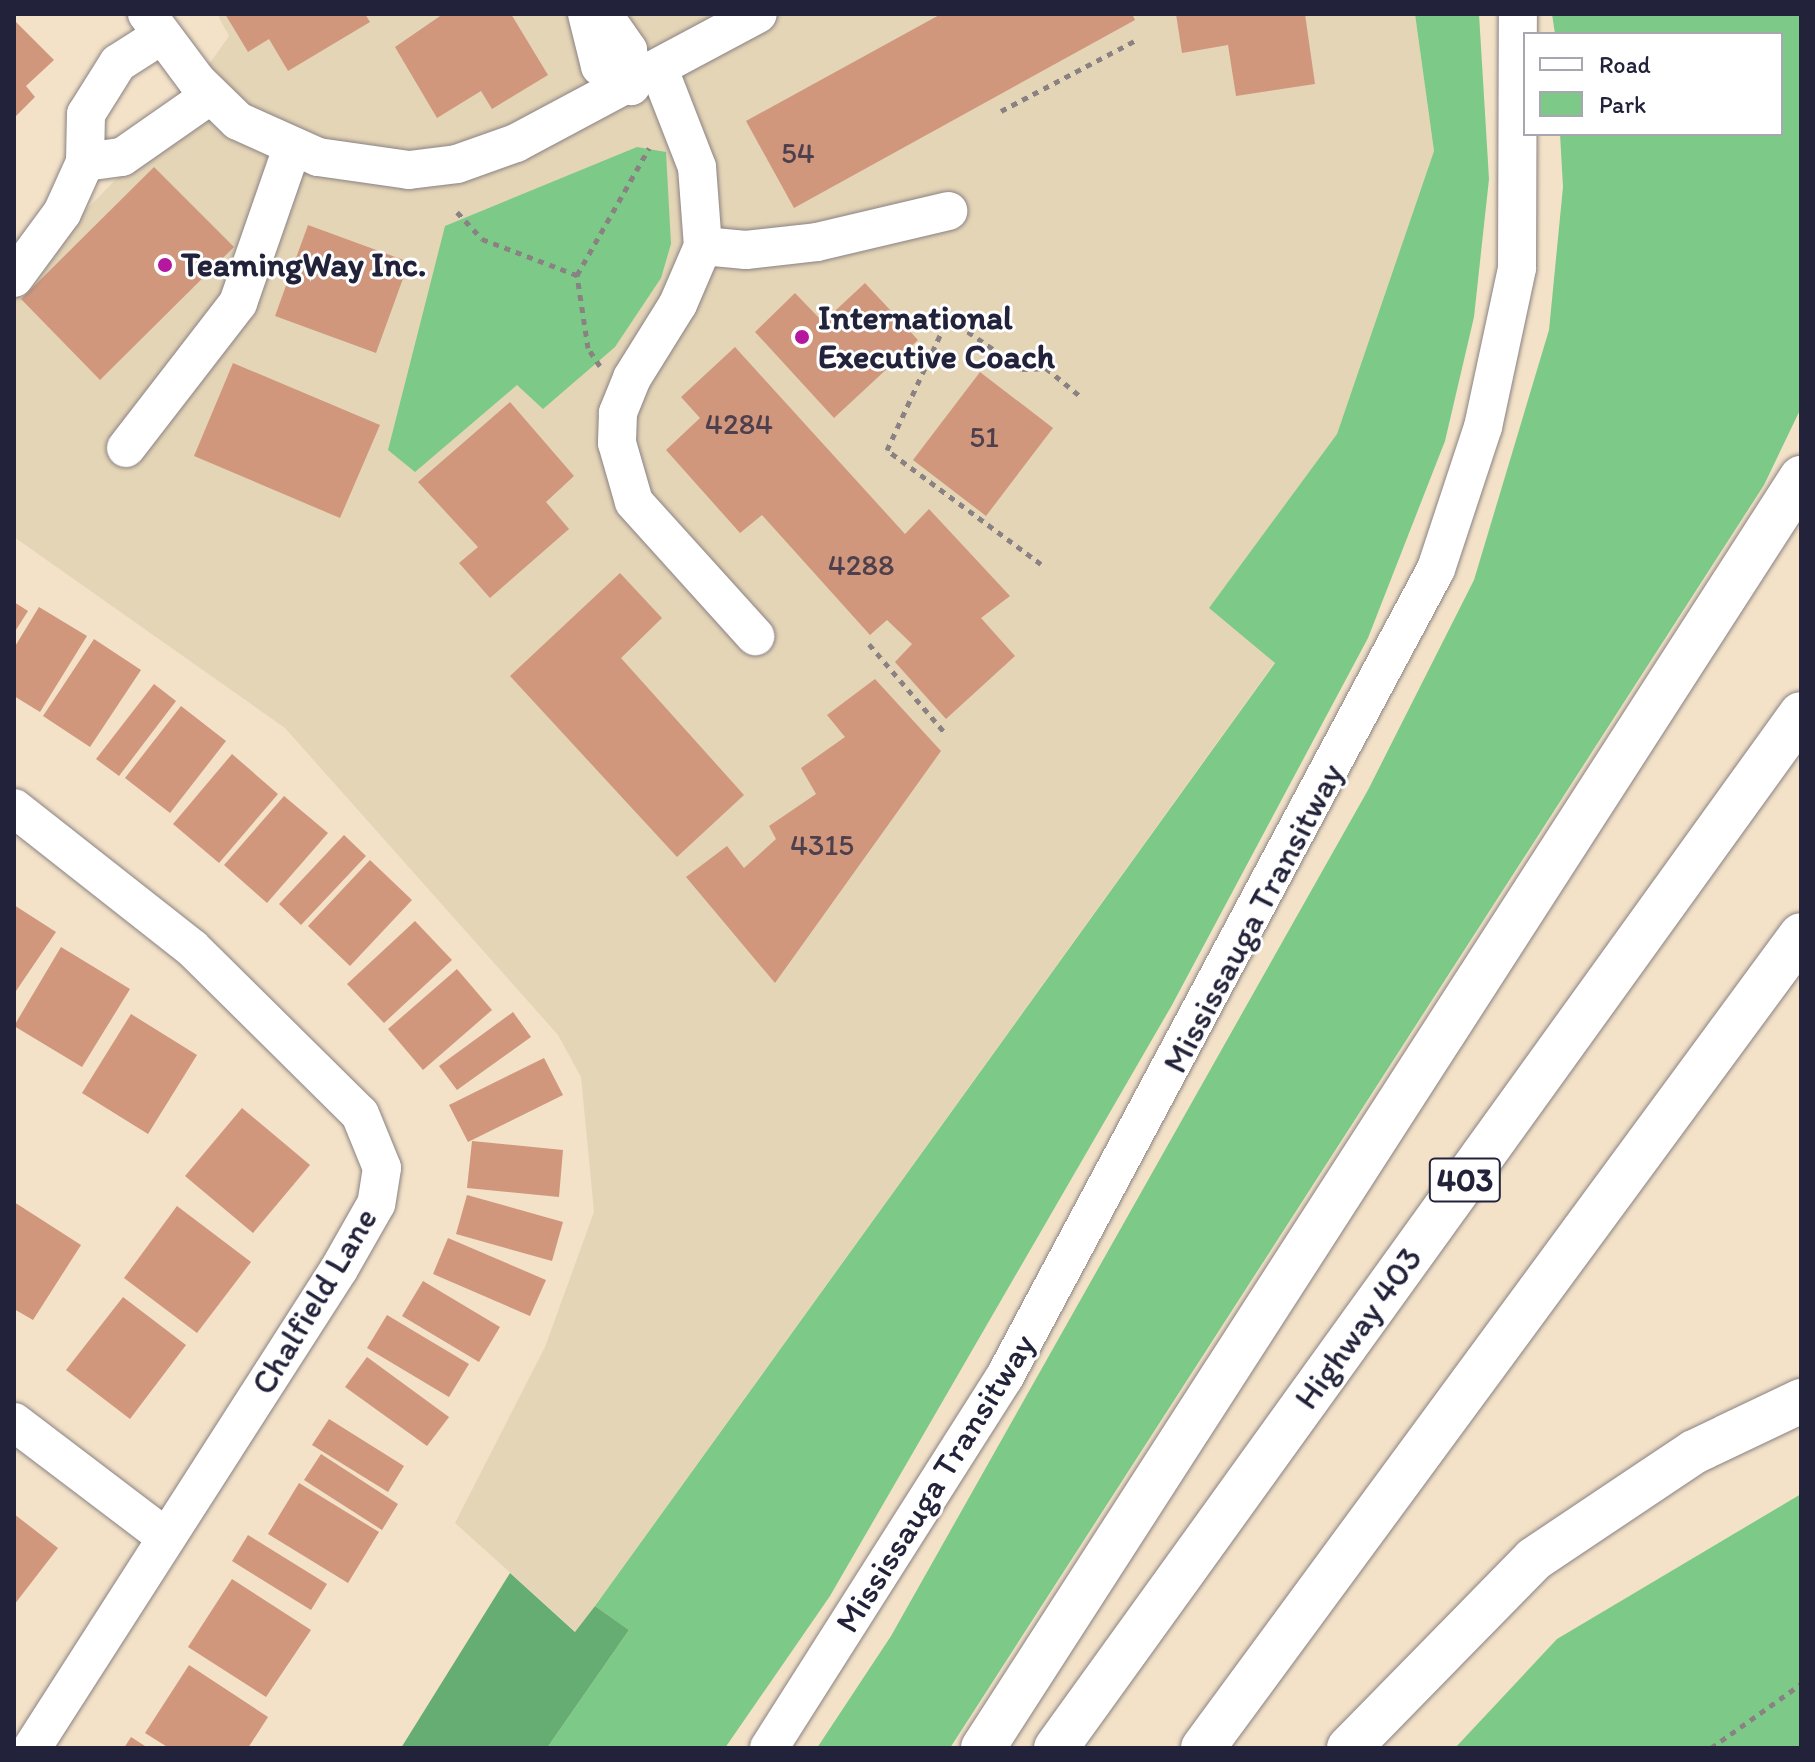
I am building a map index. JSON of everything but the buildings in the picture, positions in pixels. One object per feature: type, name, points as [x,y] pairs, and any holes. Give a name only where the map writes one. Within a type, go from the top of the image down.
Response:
[{"type":"highway","points":[[983,1748],[1801,478]]},
{"type":"highway","name":"Highway 403","points":[[1056,1748],[1801,714]]},
{"type":"highway","points":[[1203,1748],[1801,935]]},
{"type":"highway","points":[[1349,1748],[1534,1559],[1694,1452],[1801,1401]]},
{"type":"street","points":[[587,14],[600,66],[645,79]]},
{"type":"street","points":[[603,14],[628,50],[697,167],[703,246],[678,304],[632,378],[618,413],[617,443],[634,502],[755,636]]},
{"type":"street","points":[[14,278],[62,213],[85,162],[90,107],[118,63],[155,24],[211,95],[238,121],[292,148],[363,167],[457,164],[645,79],[758,14]]},
{"type":"street","name":"Mississauga Transitway","points":[[769,1748],[1004,1378],[1436,569],[1483,427],[1517,268],[1518,14]]},
{"type":"street","points":[[85,162],[122,157],[211,95]]},
{"type":"street","points":[[126,448],[238,303],[292,148]]},
{"type":"street","points":[[703,246],[746,250],[817,242],[948,211]]},
{"type":"street","name":"Chalfield Lane","points":[[14,808],[192,948],[360,1114],[376,1140],[382,1168],[376,1204],[32,1748]]},
{"type":"street","points":[[14,1422],[164,1536]]},
{"type":"path","points":[[1001,111],[1136,40]]},
{"type":"path","points":[[606,375],[588,348],[577,275],[654,131]]},
{"type":"path","points":[[457,212],[482,239],[577,275]]},
{"type":"path","points":[[1041,564],[887,450],[948,318],[1022,369],[1046,368],[1081,397]]},
{"type":"path","points":[[869,644],[946,734]]},
{"type":"path","points":[[1711,1748],[1801,1684]]},
{"type":"shaded area","points":[[217,14],[1415,14],[1434,151],[1337,434],[1209,608],[1275,662],[576,1632],[455,1523],[545,1347],[594,1212],[581,1077],[558,1035],[285,728],[14,537],[14,284],[159,135],[229,36]]},
{"type":"green space","points":[[1415,14],[1479,14],[1489,179],[1474,317],[1445,441],[1368,638],[1172,1005],[830,1596],[725,1748],[547,1748],[629,1630],[595,1606],[1275,663],[1209,608],[1337,434],[1434,151]]},
{"type":"green space","points":[[1552,14],[1801,14],[1801,408],[1764,485],[950,1748],[817,1748],[891,1636],[1368,790],[1474,580],[1549,330],[1563,187],[1560,136],[1783,136],[1783,32],[1555,32]]},
{"type":"green space","points":[[637,147],[666,152],[671,244],[661,278],[615,347],[543,409],[517,385],[415,472],[388,450],[445,226]]},
{"type":"green space","points":[[1801,1494],[1801,1748],[1455,1748],[1557,1639]]},
{"type":"green space","points":[[510,1573],[575,1632],[595,1606],[629,1630],[547,1748],[401,1748]]},
{"type":"place","name":"TeamingWay Inc.","points":[[165,265]]},
{"type":"place","name":"International Executive Coach","points":[[802,337]]}]
